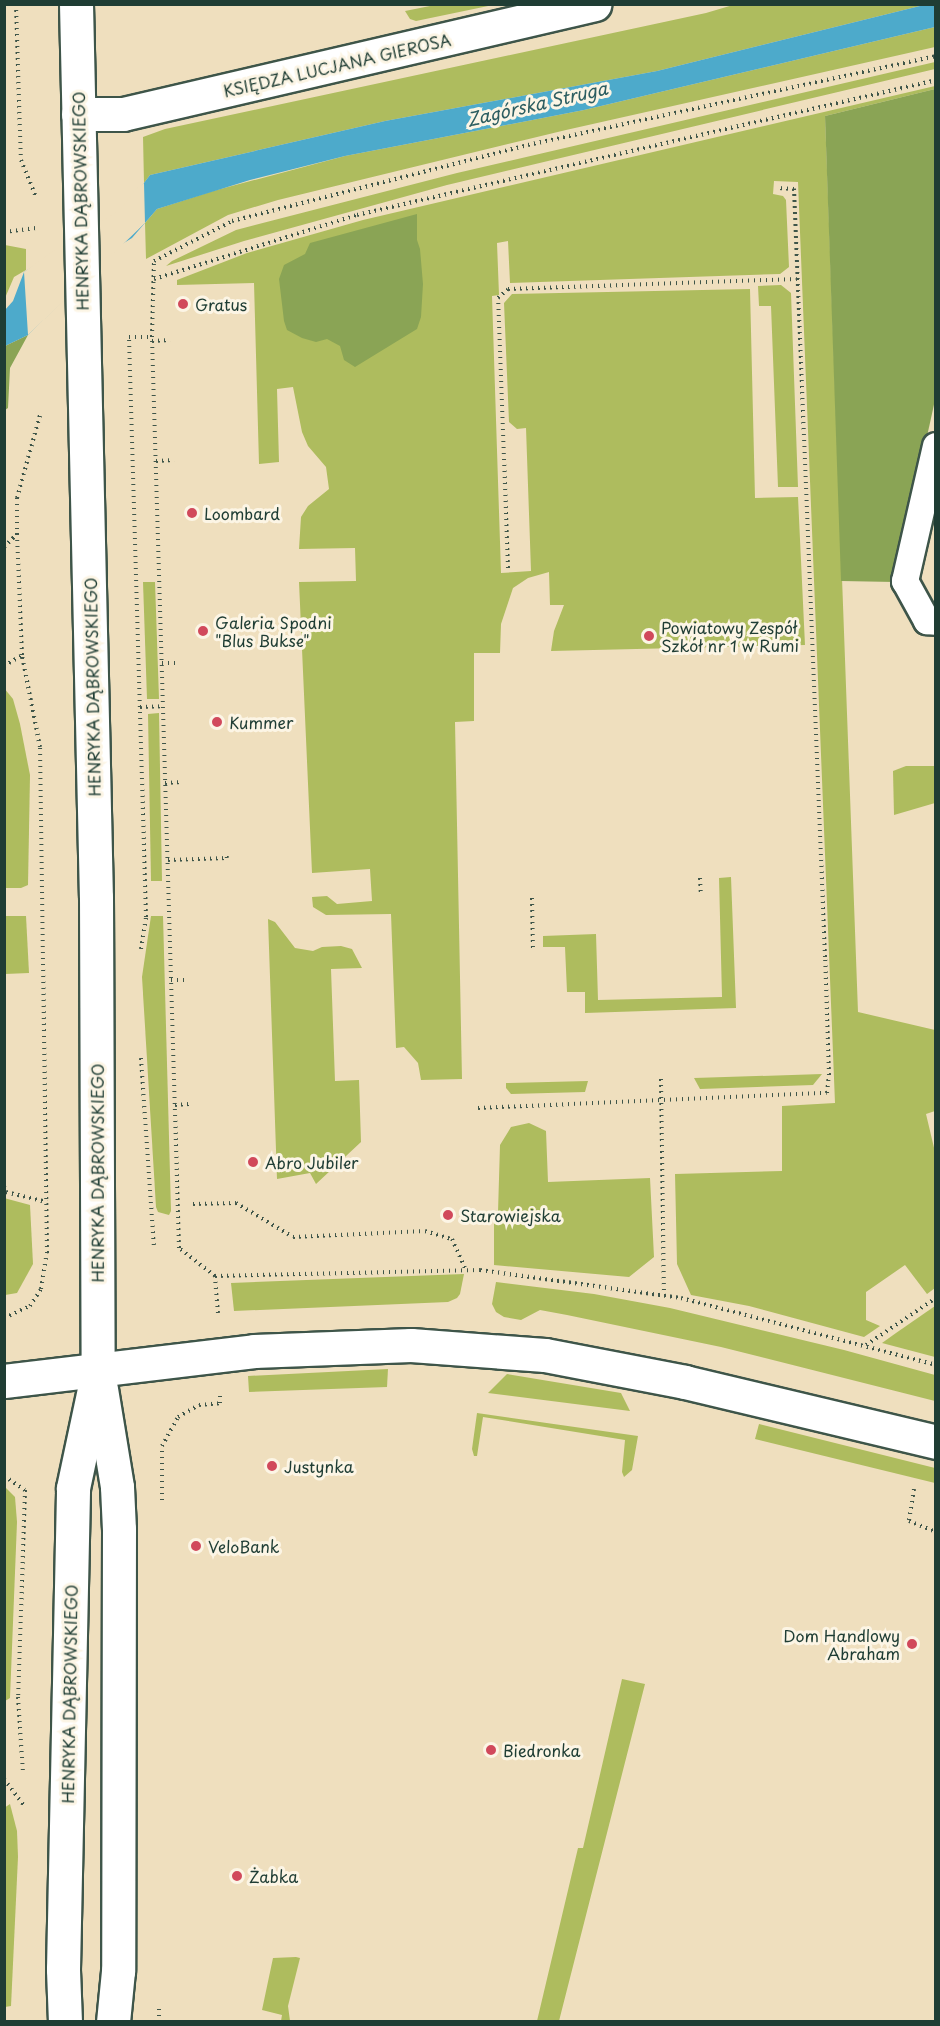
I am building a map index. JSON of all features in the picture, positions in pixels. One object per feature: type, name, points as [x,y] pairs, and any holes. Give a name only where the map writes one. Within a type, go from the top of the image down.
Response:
[{"type":"main road","name":"HENRYKA DĄBROWSKIEGO","points":[[76,4],[96,897],[98,1370],[117,1487],[119,1529],[118,1971],[113,2022]]},
{"type":"main road","name":"KSIĘDZA LUCJANA GIEROSA","points":[[78,114],[123,114],[594,4]]},
{"type":"main road","points":[[4,1382],[220,1355],[356,1345],[411,1345],[545,1355],[685,1382],[936,1442]]},
{"type":"main road","name":"HENRYKA DĄBROWSKIEGO","points":[[65,2022],[63,1969],[73,1488],[98,1370]]},
{"type":"lane","points":[[936,446],[905,581],[927,621],[936,622]]},
{"type":"path","points":[[16,4],[21,160],[36,195],[37,206]]},
{"type":"path","points":[[936,56],[528,146],[232,221],[154,261],[152,339],[179,1248],[215,1276],[466,1270],[664,1295],[866,1345],[936,1365]]},
{"type":"path","points":[[154,279],[369,212],[936,80]]},
{"type":"path","points":[[478,1108],[826,1093],[829,1075],[825,957],[794,189],[777,188]]},
{"type":"path","points":[[38,217],[39,240]]},
{"type":"path","points":[[4,232],[38,228]]},
{"type":"path","points":[[508,568],[498,298],[508,289],[797,279]]},
{"type":"path","points":[[139,957],[146,917],[129,337],[170,340]]},
{"type":"path","points":[[4,1318],[30,1306],[41,1289],[47,1253],[40,747],[21,655],[17,535],[17,498],[40,422],[40,410]]},
{"type":"path","points":[[156,461],[174,460]]},
{"type":"path","points":[[4,547],[17,535]]},
{"type":"path","points":[[4,666],[21,655]]},
{"type":"path","points":[[162,663],[178,663]]},
{"type":"path","points":[[140,707],[163,706]]},
{"type":"path","points":[[165,783],[182,782]]},
{"type":"path","points":[[168,860],[227,858],[226,854]]},
{"type":"path","points":[[700,878],[701,895]]},
{"type":"path","points":[[532,898],[533,948]]},
{"type":"path","points":[[171,980],[185,980]]},
{"type":"path","points":[[141,1047],[154,1249]]},
{"type":"path","points":[[661,1079],[664,1295]]},
{"type":"path","points":[[175,1105],[189,1104]]},
{"type":"path","points":[[4,1186],[5,1192],[47,1202]]},
{"type":"path","points":[[193,1204],[236,1203],[293,1237],[425,1231],[452,1239],[466,1270]]},
{"type":"path","points":[[162,1508],[162,1446],[178,1417],[199,1405],[220,1403],[220,1355],[215,1276]]},
{"type":"path","points":[[866,1345],[936,1298]]},
{"type":"path","points":[[4,1476],[25,1490],[18,1697],[23,1774]]},
{"type":"path","points":[[914,1489],[909,1521],[936,1532]]},
{"type":"path","points":[[4,1779],[25,1807],[24,1796]]},
{"type":"path","points":[[159,2002],[159,2022]]},
{"type":"green space","points":[[435,5],[493,5],[416,21],[410,19],[405,11]]},
{"type":"green space","points":[[733,5],[924,5],[657,71],[385,121],[150,175],[144,183],[143,137],[165,129],[706,13]]},
{"type":"green space","points":[[935,27],[935,47],[566,130],[278,200],[228,215],[146,259],[145,223],[157,209],[213,191],[345,156],[584,110]]},
{"type":"green space","points":[[935,62],[935,69],[447,185],[244,241],[166,266],[236,230],[457,173]]},
{"type":"green space","points":[[935,86],[935,89],[825,116],[858,1012],[935,1030],[935,1111],[926,1114],[935,1152],[935,1288],[927,1294],[905,1265],[866,1292],[866,1320],[880,1326],[864,1337],[749,1306],[691,1295],[677,1264],[675,1174],[782,1171],[782,1106],[835,1103],[798,182],[774,181],[773,194],[783,196],[786,200],[789,267],[780,274],[510,283],[508,241],[497,243],[499,295],[492,296],[501,573],[531,571],[526,428],[517,429],[509,422],[504,303],[512,294],[750,289],[755,498],[798,497],[805,645],[551,651],[554,631],[564,605],[550,605],[549,572],[528,578],[513,588],[501,624],[500,653],[474,653],[474,721],[455,722],[462,1079],[421,1080],[418,1063],[404,1047],[396,1048],[391,914],[326,915],[313,907],[312,897],[327,896],[337,904],[372,901],[370,869],[312,873],[299,582],[356,581],[355,548],[299,549],[301,517],[308,506],[329,489],[326,467],[308,446],[302,432],[293,387],[277,389],[279,462],[259,464],[254,283],[177,285],[177,280],[247,253],[363,220]]},
{"type":"green space","points":[[935,89],[935,400],[895,582],[841,581],[825,116]]},
{"type":"green space","points":[[417,214],[417,240],[423,284],[421,317],[417,329],[355,367],[344,360],[340,346],[327,339],[316,342],[302,338],[287,330],[279,279],[284,265],[305,254],[310,243]]},
{"type":"green space","points":[[5,245],[26,249],[26,270],[14,277],[5,298]]},
{"type":"green space","points":[[781,285],[791,293],[798,487],[778,487],[771,306],[759,306],[758,286]]},
{"type":"green space","points":[[28,335],[10,368],[8,408],[5,410],[5,346]]},
{"type":"green space","points":[[143,582],[155,582],[159,699],[147,699]]},
{"type":"green space","points":[[4,688],[13,699],[30,775],[28,885],[21,888],[5,888]]},
{"type":"green space","points":[[159,713],[162,881],[151,881],[148,714]]},
{"type":"green space","points":[[906,766],[935,766],[935,803],[894,815],[893,771]]},
{"type":"green space","points":[[731,877],[736,1008],[585,1013],[585,992],[567,992],[565,947],[543,947],[543,936],[596,934],[598,1000],[722,997],[719,878]]},
{"type":"green space","points":[[4,916],[26,916],[29,973],[5,974]]},
{"type":"green space","points":[[151,916],[163,916],[171,1211],[169,1215],[158,1212],[156,1207],[142,977]]},
{"type":"green space","points":[[268,919],[275,922],[295,948],[313,951],[322,947],[341,946],[352,949],[362,968],[331,969],[335,1081],[359,1080],[361,1142],[316,1184],[310,1173],[277,1179]]},
{"type":"green space","points":[[822,1074],[813,1085],[700,1089],[694,1078]]},
{"type":"green space","points":[[588,1081],[585,1092],[511,1094],[506,1088],[506,1083]]},
{"type":"green space","points":[[529,1123],[546,1131],[548,1182],[650,1178],[654,1257],[629,1277],[494,1265],[494,1215],[498,1212],[500,1145],[511,1127]]},
{"type":"green space","points":[[4,1198],[30,1205],[33,1264],[17,1293],[5,1295]]},
{"type":"green space","points":[[464,1274],[460,1294],[448,1302],[234,1311],[231,1283]]},
{"type":"green space","points":[[496,1282],[594,1294],[670,1308],[844,1350],[935,1375],[935,1401],[721,1347],[567,1315],[540,1310],[521,1320],[504,1317],[496,1312],[492,1304]]},
{"type":"green space","points":[[935,1306],[935,1357],[882,1343],[896,1333]]},
{"type":"green space","points":[[388,1369],[387,1387],[249,1392],[248,1376]]},
{"type":"green space","points":[[507,1374],[621,1393],[630,1411],[488,1393]]},
{"type":"green space","points":[[477,1413],[638,1436],[632,1470],[624,1477],[622,1472],[625,1440],[483,1417],[477,1456],[474,1456],[472,1449]]},
{"type":"green space","points":[[759,1424],[935,1468],[935,1483],[755,1439]]},
{"type":"green space","points":[[5,1487],[15,1497],[17,1522],[10,1698],[5,1701]]},
{"type":"green space","points":[[622,1679],[645,1684],[559,2021],[537,2021],[578,1848],[583,1848]]},
{"type":"green space","points":[[10,1804],[17,1831],[18,1857],[11,2006],[5,2007],[4,1808]]},
{"type":"green space","points":[[273,1958],[300,1958],[288,2006],[290,2021],[281,2021],[282,2015],[262,2010]]},
{"type":"water","name":"Zagórska Struga","points":[[924,5],[935,5],[935,27],[584,110],[345,156],[250,180],[157,209],[132,238],[88,265],[88,276],[28,335],[5,346],[5,310],[13,301],[24,272],[122,212],[150,175],[385,121],[657,71]]},
{"type":"pier","points":[[144,183],[145,223],[116,251],[91,267],[91,275],[28,335],[24,272],[56,249],[120,210],[135,190]]},
{"type":"place","name":"Gratus","points":[[183,304]]},
{"type":"place","name":"Loombard","points":[[192,513]]},
{"type":"place","name":"Galeria Spodni \"Blus Bukse\"","points":[[203,631]]},
{"type":"place","name":"Powiatowy Zespół Szkół nr 1 w Rumi","points":[[649,636]]},
{"type":"place","name":"Kummer","points":[[217,722]]},
{"type":"place","name":"Abro Jubiler","points":[[253,1162]]},
{"type":"place","name":"Starowiejska","points":[[448,1215]]},
{"type":"place","name":"Justynka","points":[[272,1466]]},
{"type":"place","name":"VeloBank","points":[[196,1546]]},
{"type":"place","name":"Dom Handlowy Abraham","points":[[912,1644]]},
{"type":"place","name":"Biedronka","points":[[491,1750]]},
{"type":"place","name":"Żabka","points":[[237,1876]]}]
